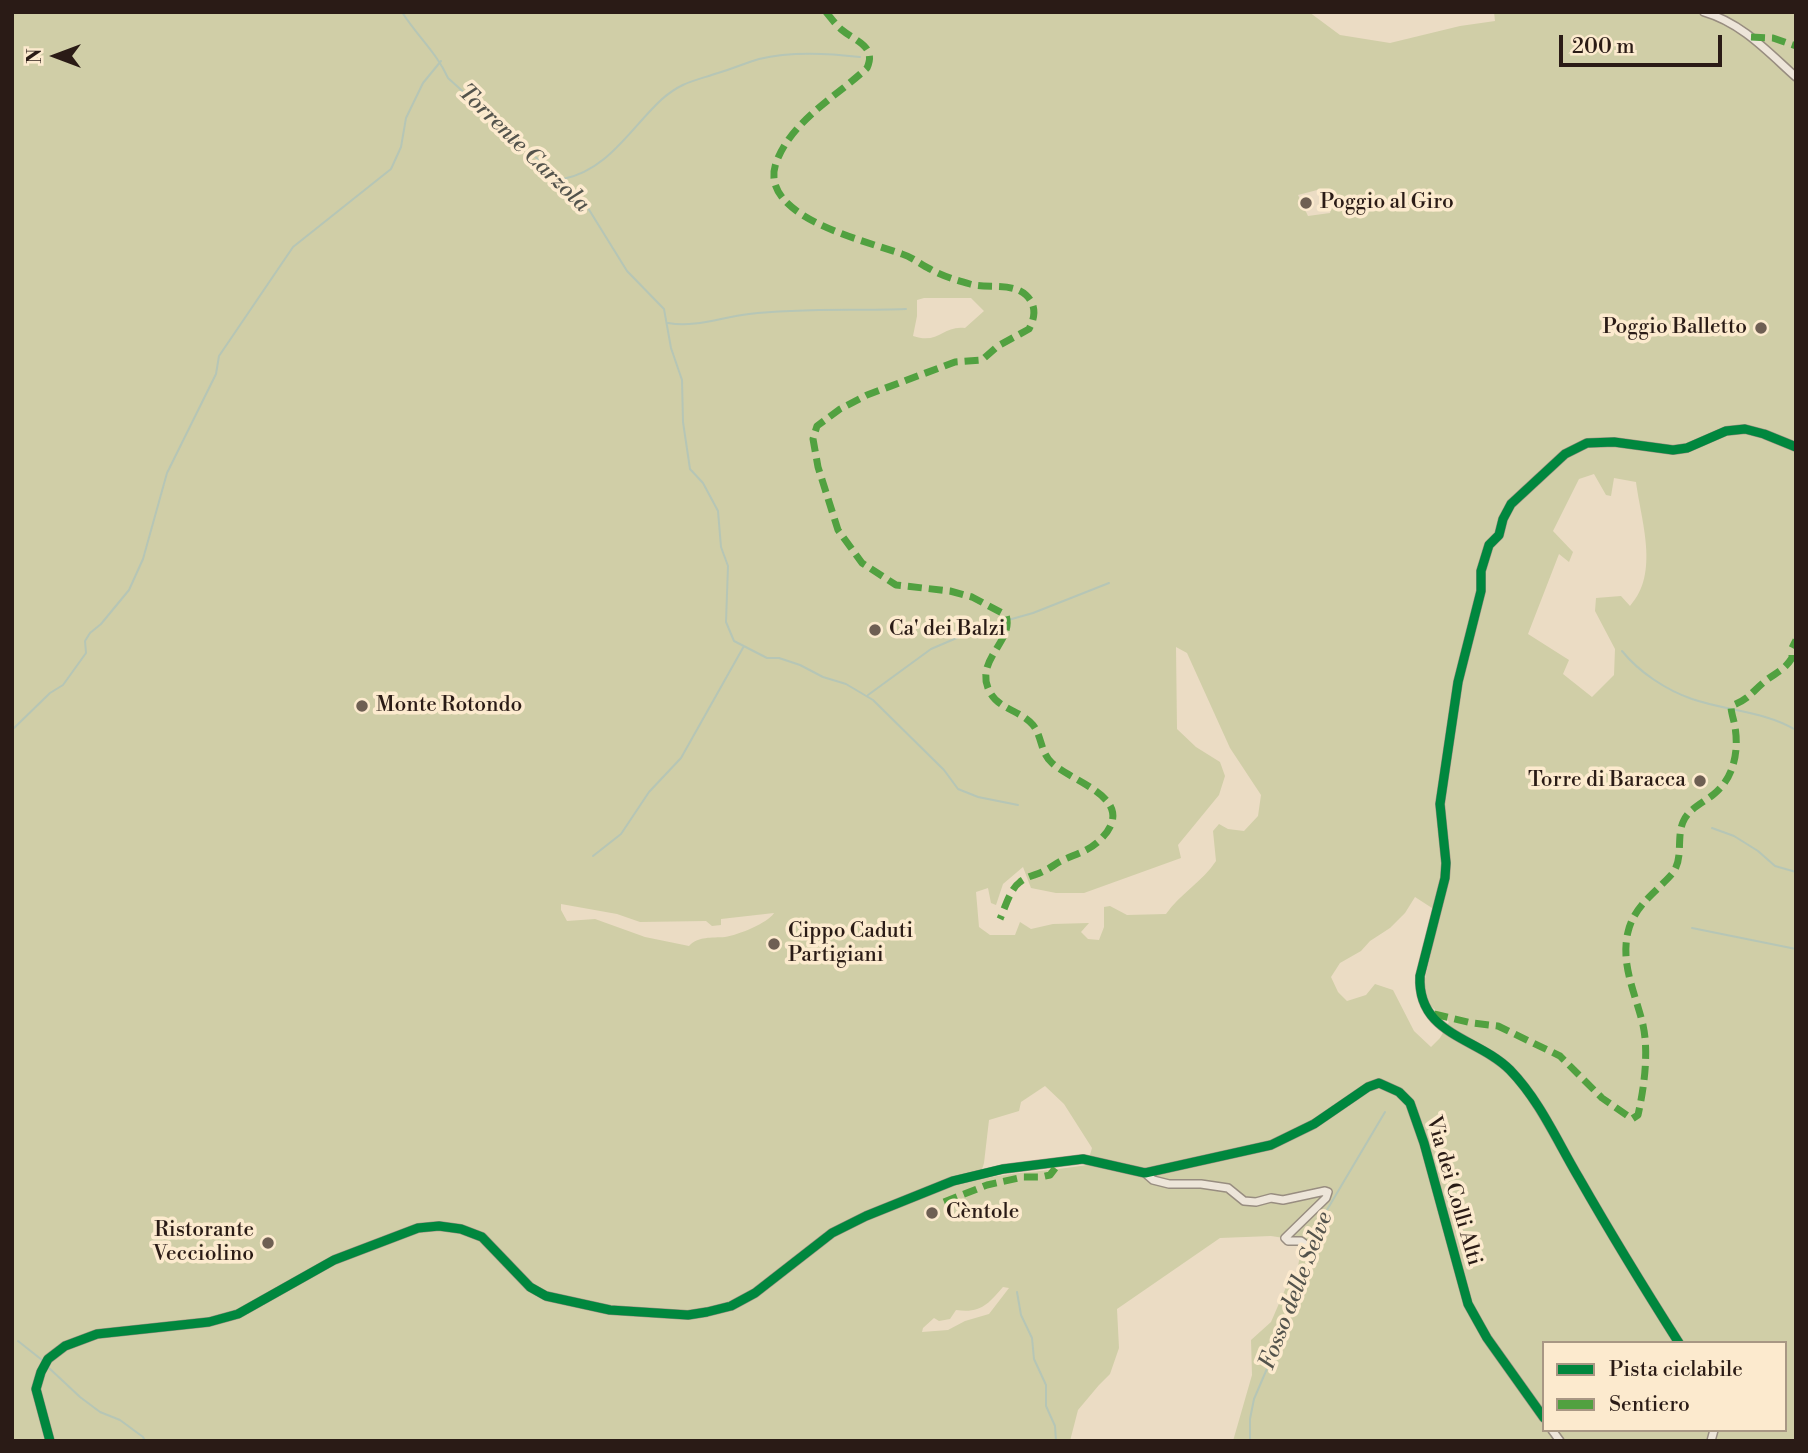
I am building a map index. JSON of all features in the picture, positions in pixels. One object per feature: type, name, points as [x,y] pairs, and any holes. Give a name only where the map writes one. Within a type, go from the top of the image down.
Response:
[{"type":"street","points":[[1704,12],[1731,23],[1751,37],[1796,77]]},
{"type":"street","points":[[1678,1341],[1625,1258],[1532,1096],[1507,1068],[1433,1020],[1422,1000],[1419,990],[1420,976],[1445,878],[1440,804],[1458,682],[1481,591],[1481,571],[1489,545],[1499,535],[1503,519],[1517,496],[1565,454],[1587,443],[1614,442],[1673,450],[1688,448],[1726,431],[1745,429],[1796,447]]},
{"type":"street","name":"Via dei Colli Alti","points":[[50,1441],[36,1397],[41,1372],[55,1353],[80,1339],[97,1334],[209,1322],[238,1314],[334,1260],[418,1228],[439,1226],[461,1229],[482,1237],[524,1281],[545,1296],[610,1310],[688,1315],[731,1306],[755,1293],[832,1233],[866,1216],[953,1181],[1003,1169],[1083,1159],[1145,1173],[1271,1145],[1314,1124],[1368,1087],[1379,1083],[1399,1092],[1410,1103],[1424,1143],[1468,1304],[1487,1338],[1542,1415]]},
{"type":"street","points":[[1145,1173],[1153,1180],[1169,1184],[1201,1184],[1228,1188],[1244,1201],[1256,1202],[1271,1198],[1283,1200],[1328,1192],[1326,1198],[1285,1237],[1285,1240],[1301,1241],[1305,1244]]},
{"type":"shaded area","points":[[12,12],[1309,12],[1340,35],[1390,43],[1460,26],[1495,21],[1494,12],[1796,12],[1796,1441],[1233,1441],[1252,1375],[1251,1340],[1271,1322],[1287,1285],[1297,1271],[1303,1241],[1271,1236],[1220,1238],[1117,1309],[1119,1348],[1110,1374],[1078,1410],[1070,1441],[12,1441]],"holes":[[[1321,189],[1334,199],[1330,213],[1308,216],[1298,195]],[[971,298],[984,311],[965,328],[951,329],[935,337],[922,338],[913,336],[917,300]],[[1594,474],[1606,495],[1611,496],[1614,478],[1636,482],[1646,546],[1644,578],[1639,593],[1630,606],[1621,596],[1596,598],[1595,611],[1615,649],[1614,675],[1592,697],[1563,674],[1569,660],[1528,634],[1559,554],[1569,562],[1573,552],[1553,531],[1579,479]],[[1176,647],[1187,653],[1230,748],[1261,795],[1258,816],[1244,831],[1228,829],[1219,824],[1213,831],[1216,861],[1205,875],[1166,914],[1127,915],[1110,906],[1104,907],[1104,927],[1099,940],[1088,939],[1081,932],[1089,923],[1053,924],[1031,929],[1020,922],[1015,935],[990,935],[979,927],[976,892],[988,888],[991,903],[996,905],[1003,884],[1023,867],[1031,888],[1056,893],[1084,893],[1181,858],[1178,845],[1219,795],[1225,776],[1220,762],[1196,747],[1177,729]],[[1415,897],[1432,908],[1439,917],[1424,983],[1425,1001],[1449,1022],[1431,1047],[1414,1031],[1393,990],[1375,984],[1366,995],[1347,1001],[1338,992],[1331,977],[1340,963],[1361,951],[1405,913]],[[561,904],[617,914],[640,922],[706,921],[712,926],[721,925],[721,919],[774,913],[766,921],[745,931],[725,937],[701,939],[689,946],[645,937],[595,919],[567,921]],[[1045,1086],[1064,1104],[1092,1148],[1087,1165],[979,1179],[984,1163],[989,1120],[1019,1111],[1021,1102]],[[1003,1287],[1009,1288],[989,1314],[965,1321],[948,1330],[922,1332],[934,1318],[939,1321],[950,1319],[956,1310],[965,1311],[984,1306]]]},
{"type":"waterway","name":"Torrente Carzola","points":[[402,12],[448,78],[583,200],[627,271],[664,309],[671,348],[682,380],[683,422],[690,469],[703,483],[718,511],[721,547],[728,566],[726,622],[734,641],[767,658],[779,658],[846,684],[873,700],[944,770],[958,789],[978,797],[1018,805]]},
{"type":"waterway","points":[[563,179],[579,174],[606,158],[661,100],[688,83],[771,56],[835,54],[860,57]]},
{"type":"waterway","points":[[12,730],[50,693],[63,685],[86,653],[85,641],[90,633],[101,624],[129,590],[143,559],[167,473],[216,374],[219,356],[293,247],[391,169],[401,147],[406,118],[423,83],[441,61]]},
{"type":"waterway","points":[[668,323],[699,323],[749,314],[788,311],[906,309]]},
{"type":"waterway","points":[[868,695],[931,649],[980,628],[1033,613],[1109,583]]},
{"type":"waterway","points":[[593,856],[621,834],[649,792],[681,758],[744,646]]},
{"type":"waterway","points":[[1622,651],[1645,673],[1682,695],[1758,715],[1796,730]]},
{"type":"waterway","points":[[1712,828],[1734,836],[1775,866],[1796,872]]},
{"type":"waterway","points":[[1692,928],[1796,949]]},
{"type":"waterway","name":"Fosso delle Selve","points":[[1250,1441],[1254,1399],[1287,1322],[1321,1220],[1385,1112]]},
{"type":"waterway","points":[[1017,1292],[1021,1315],[1032,1338],[1034,1359],[1046,1385],[1046,1406],[1055,1426],[1056,1441]]},
{"type":"waterway","points":[[18,1341],[42,1360]]},
{"type":"waterway","points":[[49,1368],[80,1397],[100,1412],[120,1420],[145,1441]]},
{"type":"marked path","points":[[826,12],[842,30],[867,49],[869,61],[867,68],[803,122],[783,148],[776,163],[775,182],[783,198],[798,212],[819,224],[906,255],[944,276],[977,285],[1014,288],[1026,295],[1033,307],[1034,316],[1029,329],[998,346],[982,360],[955,362],[867,395],[840,409],[817,426],[813,439],[818,467],[838,530],[862,563],[896,585],[950,591],[972,597],[1006,615],[1005,634],[986,672],[986,682],[991,694],[1033,725],[1045,754],[1052,763],[1099,794],[1113,813],[1111,826],[1096,844],[1016,885],[1000,919]]},
{"type":"marked path","points":[[1751,37],[1773,38],[1796,46]]},
{"type":"marked path","points":[[1434,1014],[1498,1026],[1560,1056],[1602,1098],[1632,1119],[1638,1115],[1644,1082],[1646,1047],[1643,1025],[1627,968],[1628,932],[1640,907],[1676,868],[1685,817],[1721,788],[1734,764],[1736,745],[1731,706],[1745,699],[1785,666],[1792,658],[1792,648],[1796,640]]},
{"type":"marked path","points":[[944,1202],[987,1185],[1023,1177],[1050,1175],[1060,1162]]},
{"type":"cycle path","points":[[1678,1341],[1615,1240],[1548,1122],[1521,1082],[1497,1059],[1452,1033],[1428,1011],[1422,996],[1420,976],[1445,878],[1440,804],[1458,682],[1481,591],[1481,571],[1489,545],[1499,535],[1511,504],[1565,454],[1587,443],[1614,442],[1673,450],[1687,448],[1726,431],[1745,429],[1796,447]]},
{"type":"cycle path","points":[[50,1441],[36,1389],[48,1359],[65,1346],[97,1334],[209,1322],[238,1314],[334,1260],[418,1228],[439,1226],[461,1229],[482,1237],[530,1287],[546,1296],[610,1310],[688,1315],[731,1306],[755,1293],[832,1233],[866,1216],[953,1181],[1003,1169],[1083,1159],[1145,1173],[1271,1145],[1314,1124],[1368,1087],[1379,1083],[1399,1092],[1410,1103],[1424,1143],[1468,1304],[1487,1338],[1542,1415]]},
{"type":"place","name":"Poggio al Giro","points":[[1306,203]]},
{"type":"place","name":"Poggio Balletto","points":[[1761,328]]},
{"type":"place","name":"Ca' dei Balzi","points":[[875,630]]},
{"type":"place","name":"Monte Rotondo","points":[[362,706]]},
{"type":"place","name":"Torre di Baracca","points":[[1700,781]]},
{"type":"place","name":"Cippo Caduti Partigiani","points":[[774,944]]},
{"type":"place","name":"Cèntole","points":[[932,1213]]},
{"type":"place","name":"Ristorante Vecciolino","points":[[268,1243]]}]
